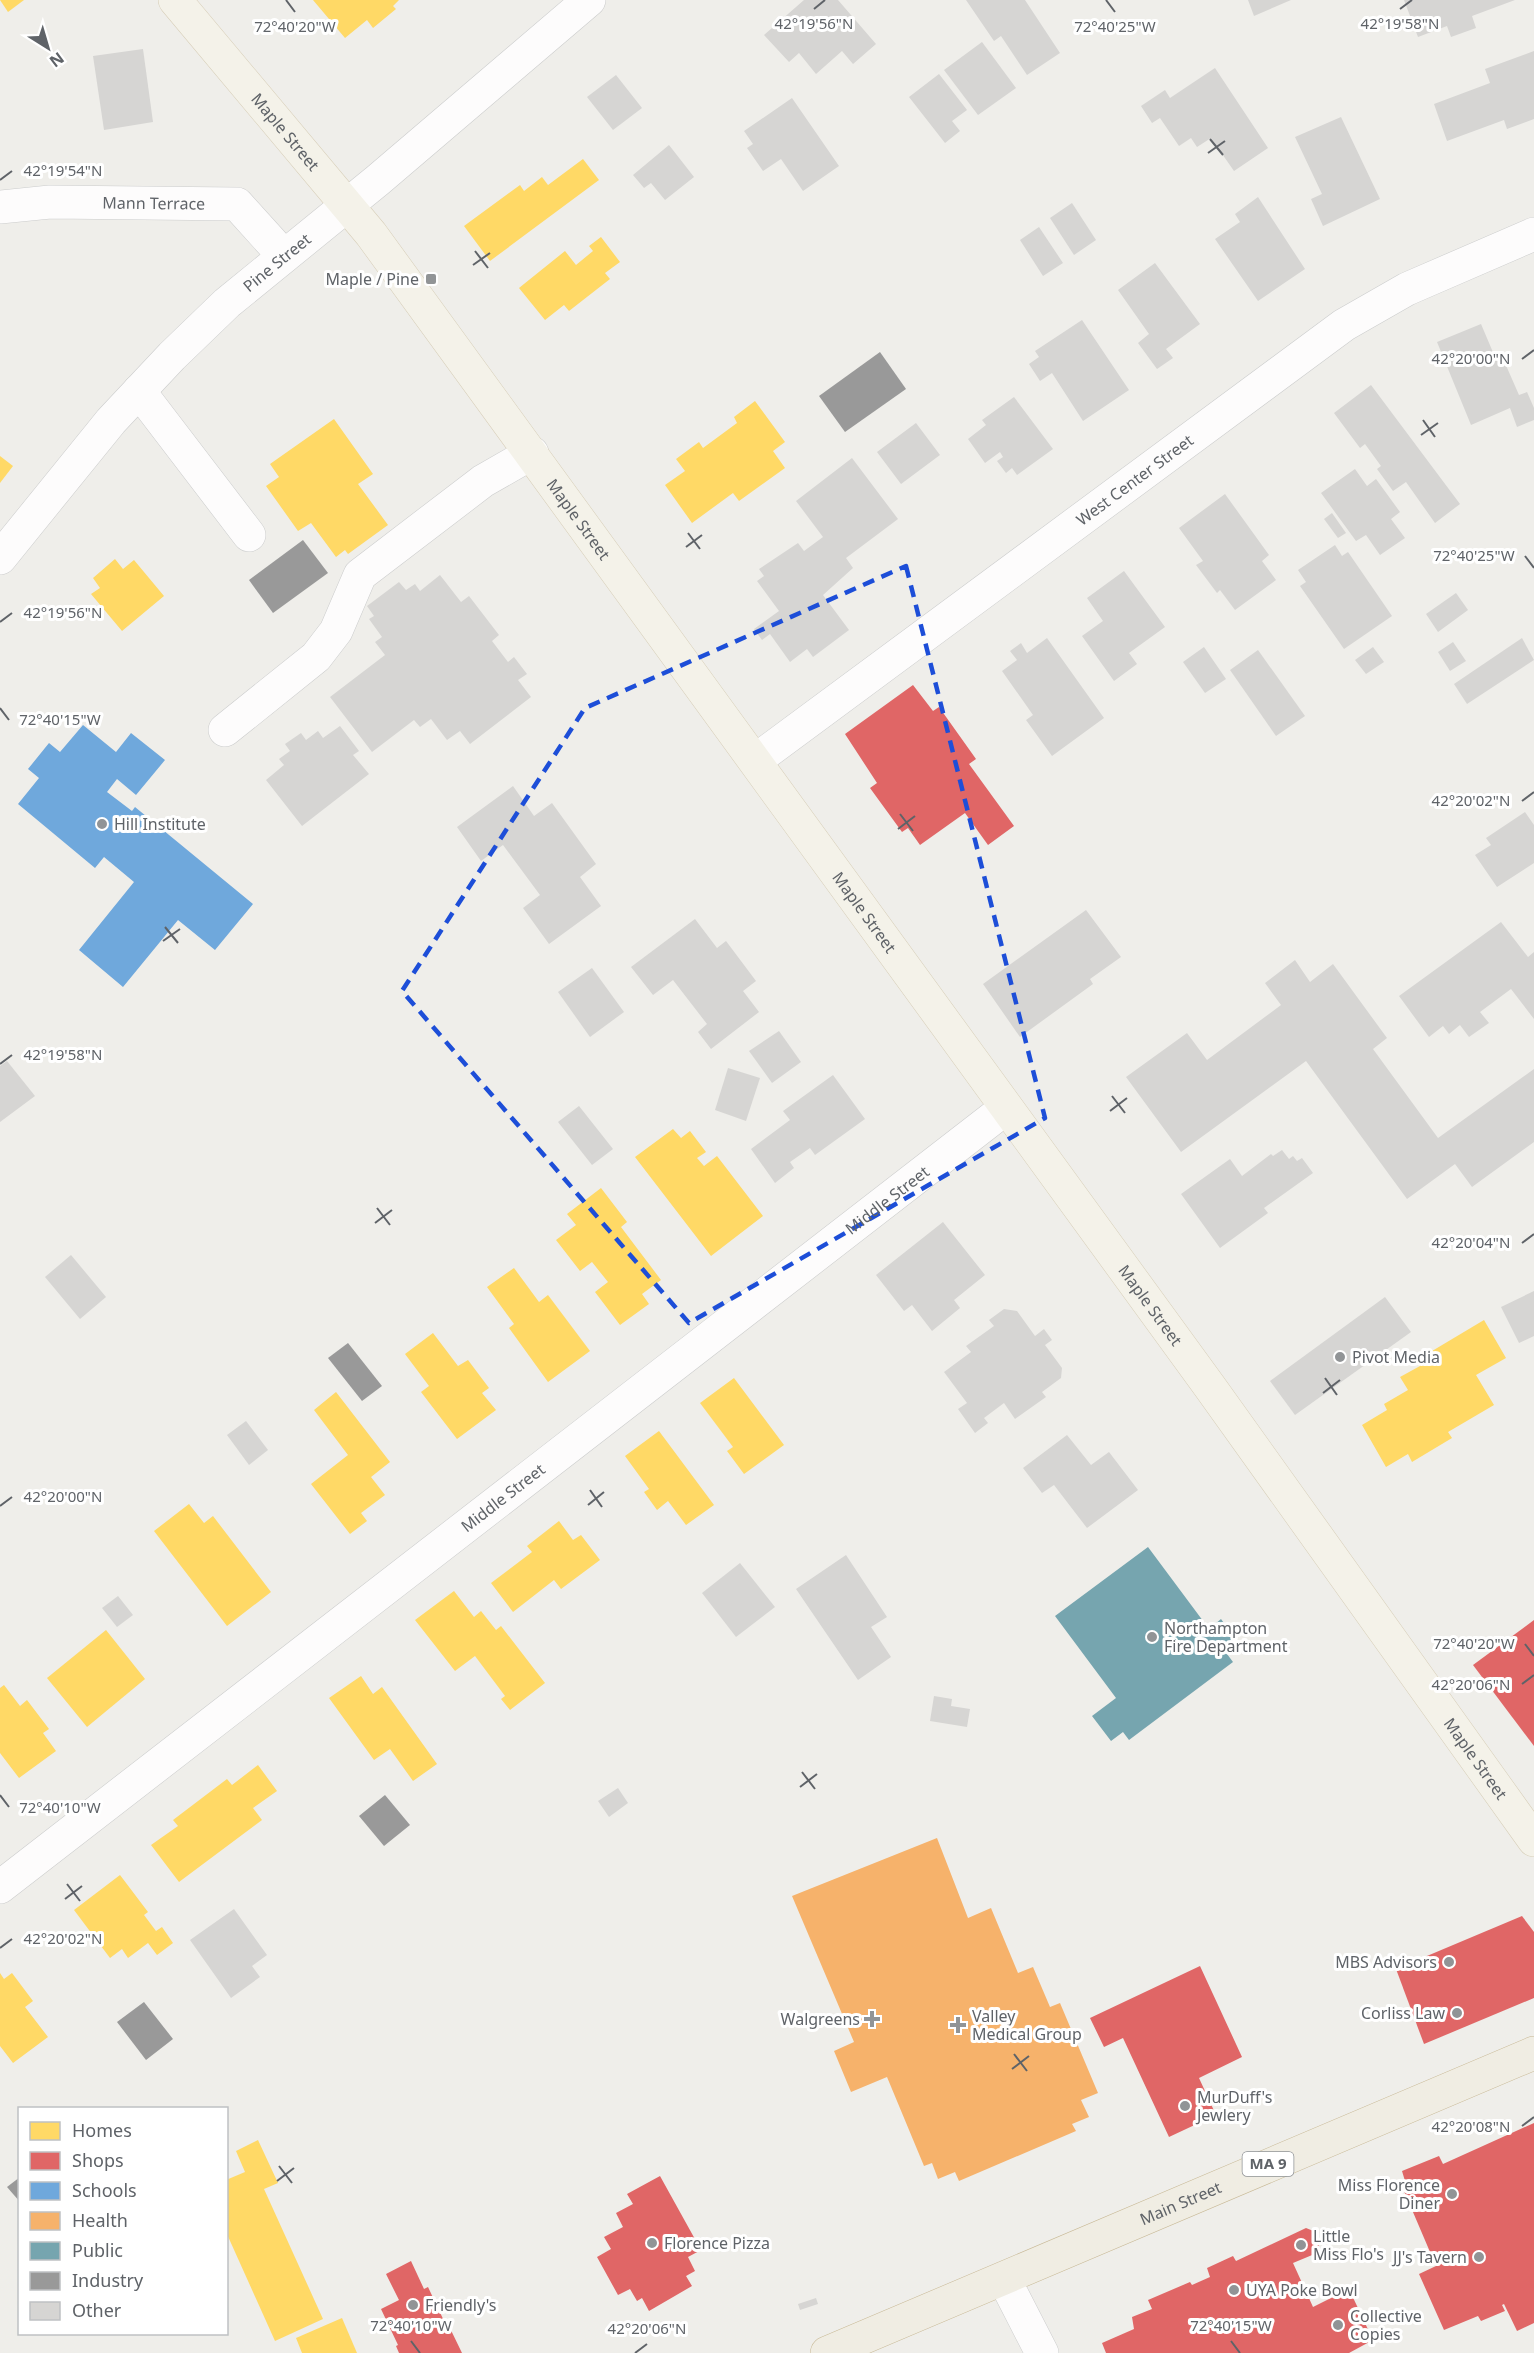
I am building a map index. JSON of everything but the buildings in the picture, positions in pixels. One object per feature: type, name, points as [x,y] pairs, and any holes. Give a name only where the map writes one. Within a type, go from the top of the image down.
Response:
[{"type":"highway","name":"Main Street","points":[[827,2353],[1534,2053]]},
{"type":"main road","name":"Maple Street","points":[[175,0],[348,204],[532,453],[1210,1387],[1534,1840]]},
{"type":"street","name":"Pine Street","points":[[0,558],[111,421],[227,303],[589,0]]},
{"type":"street","name":"Mann Terrace","points":[[0,207],[50,202],[237,204],[284,256]]},
{"type":"street","name":"West Center Street","points":[[756,760],[1344,325],[1407,289],[1534,234]]},
{"type":"street","points":[[139,391],[249,535]]},
{"type":"street","points":[[225,730],[316,657],[336,631],[360,575],[483,481],[532,453]]},
{"type":"street","name":"Middle Street","points":[[0,1887],[1006,1108]]},
{"type":"street","points":[[1004,2279],[1042,2353]]},
{"type":"highlighted area","points":[[906,566],[1045,1118],[689,1323],[402,991],[585,708]]},
{"type":"place","name":"Maple / Pine","points":[[431,279]]},
{"type":"place","name":"Hill Institute","points":[[102,824]]},
{"type":"place","name":"Pivot Media","points":[[1340,1357]]},
{"type":"place","name":"Northampton Fire Department","points":[[1152,1637]]},
{"type":"place","name":"MBS Advisors","points":[[1449,1962]]},
{"type":"place","name":"Corliss Law","points":[[1457,2013]]},
{"type":"place","name":"Walgreens","points":[[872,2019]]},
{"type":"place","name":"Valley Medical Group","points":[[958,2025]]},
{"type":"place","name":"MurDuff's Jewlery","points":[[1185,2106]]},
{"type":"place","name":"Miss Florence Diner","points":[[1452,2194]]},
{"type":"place","name":"Florence Pizza","points":[[652,2243]]},
{"type":"place","name":"Little Miss Flo's","points":[[1301,2245]]},
{"type":"place","name":"JJ's Tavern","points":[[1479,2257]]},
{"type":"place","name":"UYA Poke Bowl","points":[[1234,2290]]},
{"type":"place","name":"Friendly's","points":[[413,2305]]},
{"type":"place","name":"Collective Copies","points":[[1338,2325]]}]
